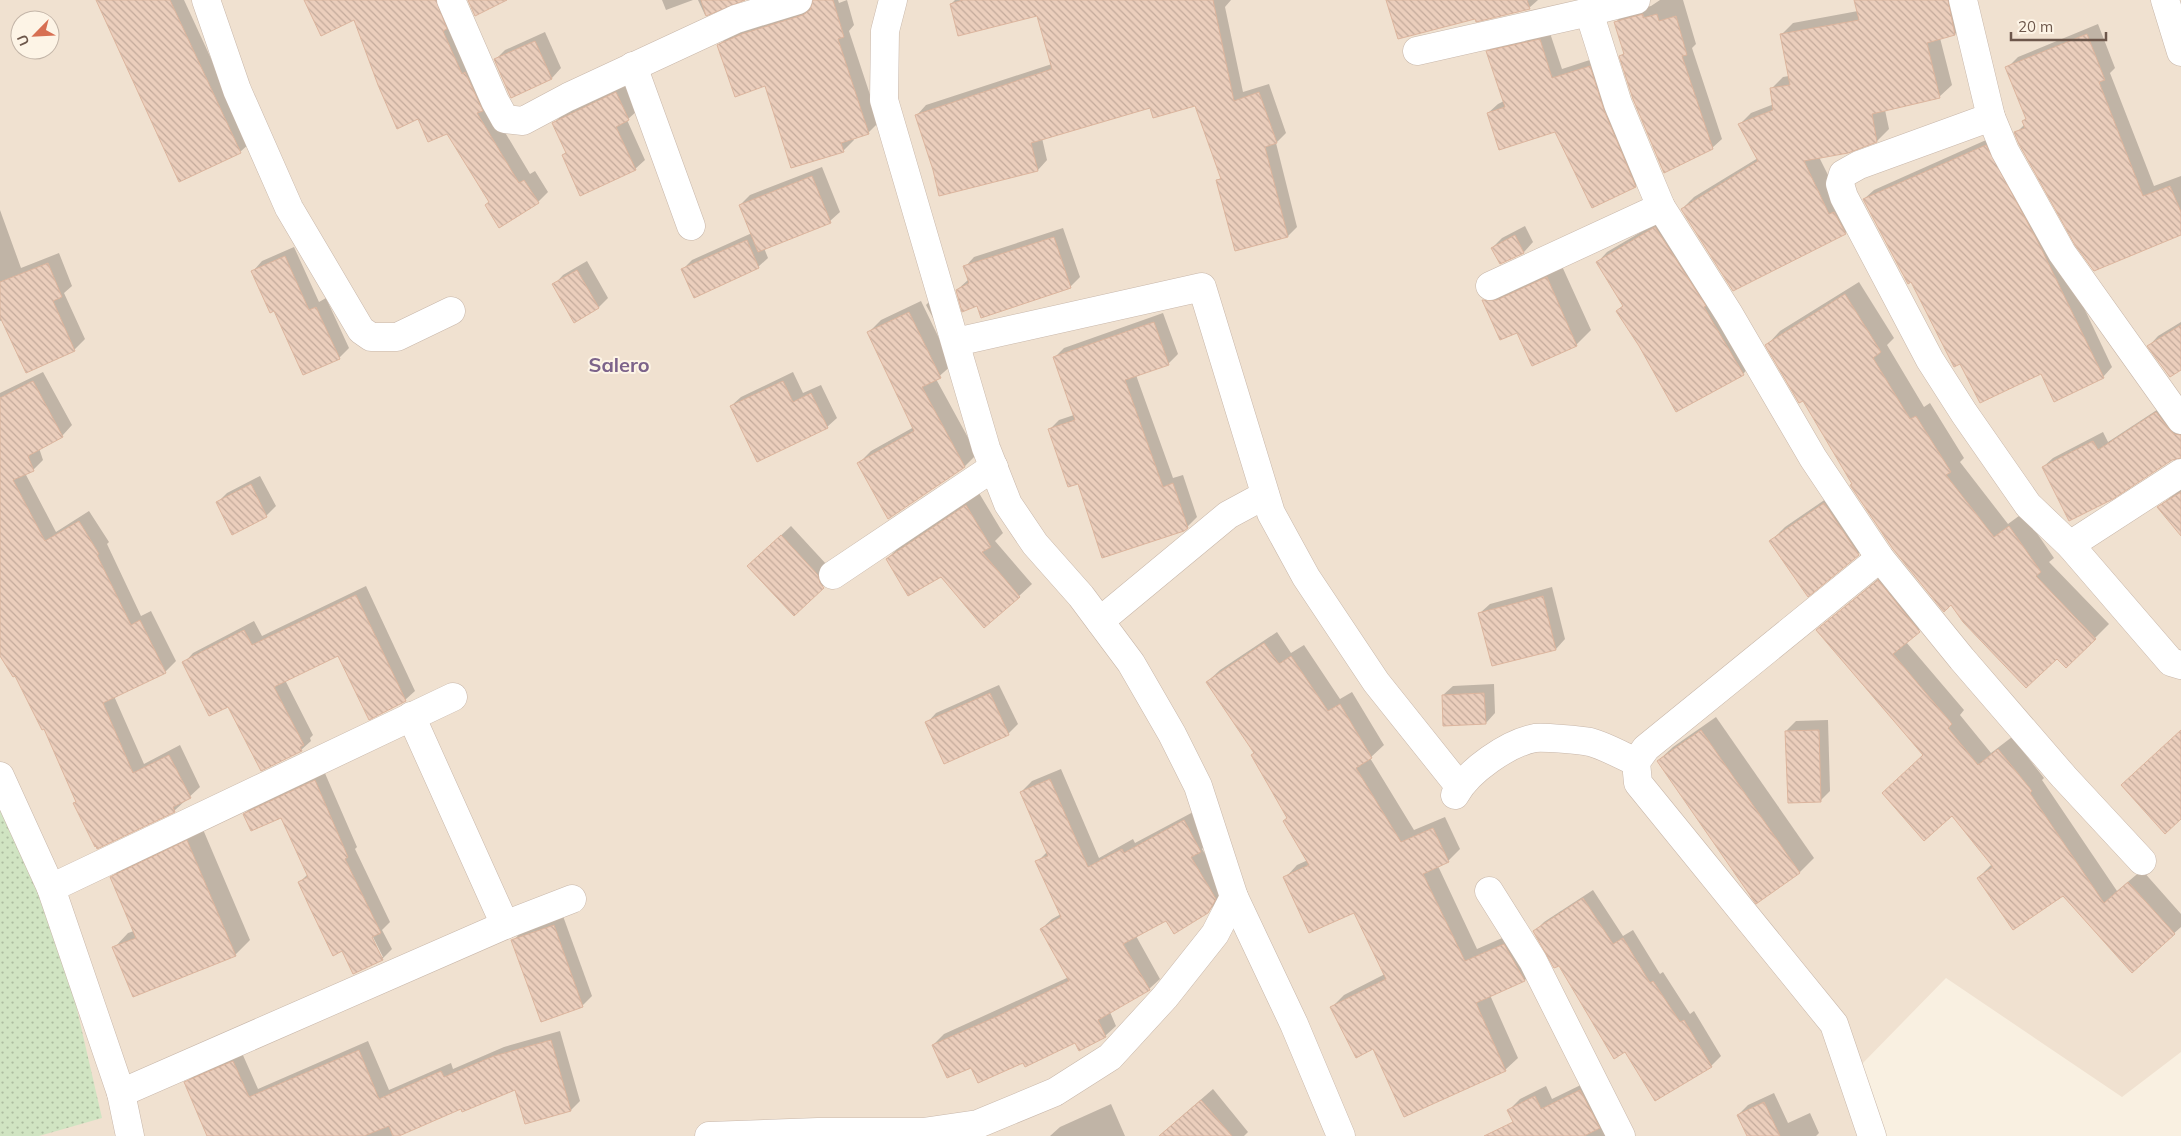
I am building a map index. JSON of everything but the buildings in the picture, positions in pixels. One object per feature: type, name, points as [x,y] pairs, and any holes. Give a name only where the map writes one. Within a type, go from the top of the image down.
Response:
[{"type":"street","points":[[206,0],[237,90],[289,208],[361,330],[371,337],[397,337],[451,311]]},
{"type":"street","points":[[451,0],[495,101],[505,118],[523,121],[568,96],[736,19],[798,0]]},
{"type":"street","points":[[893,0],[885,32],[884,100],[986,448],[1008,504],[1035,544],[1081,596],[1131,662],[1198,786],[1234,897],[1294,1024],[1341,1136]]},
{"type":"street","points":[[1417,51],[1636,0]]},
{"type":"street","points":[[1963,0],[1991,117],[2009,159],[2062,253],[2181,420]]},
{"type":"street","points":[[2165,0],[2181,52]]},
{"type":"street","points":[[1589,12],[1618,104],[1661,206],[1729,314],[1813,458],[1880,558],[1968,666],[2064,777],[2142,862]]},
{"type":"street","points":[[633,66],[691,226]]},
{"type":"street","points":[[1991,117],[1859,165],[1843,174],[1840,184],[1844,197],[1930,360],[1959,406],[2028,505],[2070,545],[2171,662],[2181,665]]},
{"type":"street","points":[[1490,286],[1661,206]]},
{"type":"street","points":[[956,342],[1202,287],[1271,513],[1316,593],[1376,682],[1457,790],[1481,766],[1514,746],[1536,738],[1589,742],[1636,762]]},
{"type":"street","points":[[833,575],[994,467]]},
{"type":"street","points":[[2070,545],[2181,473]]},
{"type":"street","points":[[1100,621],[1228,515],[1265,495]]},
{"type":"street","points":[[1872,1136],[1834,1024],[1638,783],[1636,762],[1646,748],[1880,558]]},
{"type":"street","points":[[51,888],[411,716],[453,698]]},
{"type":"street","points":[[411,716],[505,925]]},
{"type":"street","points":[[0,776],[51,888],[121,1093],[130,1136]]},
{"type":"street","points":[[1490,891],[1533,961],[1621,1136]]},
{"type":"street","points":[[710,1136],[818,1132],[923,1132],[978,1124],[1055,1092],[1110,1057],[1165,997],[1215,934],[1234,897]]},
{"type":"street","points":[[121,1093],[505,925],[572,899]]},
{"type":"shaded area","points":[[0,0],[2181,0],[2181,1052],[2122,1097],[1946,978],[1860,1066],[1884,1136],[0,1136]]},
{"type":"green space","points":[[0,778],[67,966],[102,1118],[39,1136],[0,1136]]},
{"type":"district","name":"Salero","points":[[619,365]]}]
